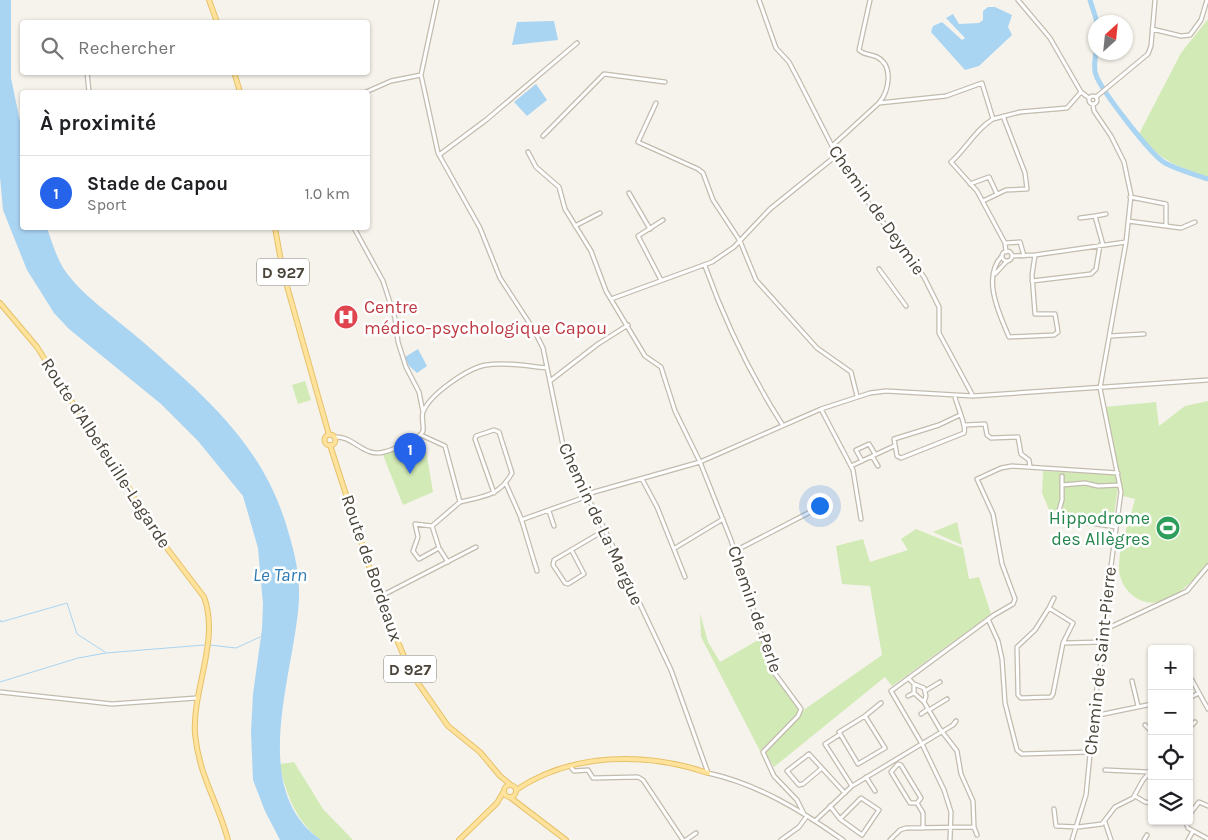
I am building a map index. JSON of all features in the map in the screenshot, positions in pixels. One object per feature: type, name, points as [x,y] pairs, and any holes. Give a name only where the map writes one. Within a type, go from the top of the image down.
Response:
[{"type":"main road","points":[[209,0],[216,20]]},
{"type":"main road","points":[[235,75],[239,90]]},
{"type":"main road","name":"D 927","points":[[275,230],[283,272],[329,435]]},
{"type":"main road","name":"Route d'Albefeuille-Lagarde","points":[[0,303],[37,347],[102,449],[124,479],[147,522],[204,597],[207,609],[208,632],[197,698],[195,733],[207,788],[228,840]]},
{"type":"main road","points":[[329,435],[334,437],[335,442],[330,446],[327,445],[324,440],[329,435]]},
{"type":"main road","name":"Route de Bordeaux","points":[[330,446],[379,597],[412,673],[445,723],[480,752],[500,776],[512,785],[517,791],[522,805]]},
{"type":"main road","points":[[459,840],[496,803],[504,790],[512,785],[526,783],[570,766],[605,759],[638,758],[671,762],[708,772]]},
{"type":"main road","name":"Route de Bordeaux","points":[[500,776],[504,790]]},
{"type":"main road","points":[[496,803],[510,798],[526,783]]},
{"type":"main road","points":[[504,790],[510,798],[522,805],[566,840]]},
{"type":"street","name":"Chemin de La Margue","points":[[437,0],[421,75],[439,155],[480,228],[500,278],[534,330],[542,348],[548,368],[549,381],[565,455],[588,495],[676,682],[708,772]]},
{"type":"street","name":"Chemin de Deymie","points":[[759,0],[776,48],[798,78],[837,155],[858,188],[924,277],[939,308],[939,333],[973,396]]},
{"type":"street","points":[[832,146],[879,103],[886,91],[887,68],[878,58],[858,50],[870,0]]},
{"type":"street","points":[[1018,0],[1050,38],[1081,92],[1093,104],[1097,103],[1096,98],[1148,54],[1155,0]]},
{"type":"street","points":[[1152,29],[1181,36],[1190,35],[1201,20],[1207,0]]},
{"type":"street","points":[[439,155],[486,120],[577,43]]},
{"type":"street","points":[[543,136],[604,74],[665,82]]},
{"type":"street","points":[[87,75],[90,90]]},
{"type":"street","points":[[370,90],[391,81],[421,75]]},
{"type":"street","points":[[879,103],[946,96],[982,83],[993,119]]},
{"type":"street","points":[[1006,252],[1005,243],[983,201],[951,162],[970,143],[982,126],[993,119],[1020,112],[1067,108],[1081,92]]},
{"type":"street","points":[[1089,98],[1092,96],[1096,98]]},
{"type":"street","points":[[656,103],[638,142],[703,173],[713,200],[740,241],[756,280],[817,348],[851,372],[856,396]]},
{"type":"street","name":"Chemin de Saint-Pierre","points":[[1072,840],[1086,795],[1094,716],[1106,630],[1106,603],[1120,485],[1100,388],[1126,242],[1130,197],[1124,162],[1112,136],[1094,111],[1093,104]]},
{"type":"street","points":[[983,201],[1006,190],[1027,189],[1026,173],[1003,116]]},
{"type":"street","name":"Chemin de Perle","points":[[528,152],[536,167],[559,187],[565,209],[591,251],[611,299],[644,356],[661,368],[675,410],[700,462],[723,518],[773,671],[801,709],[798,716],[763,752],[774,776],[797,800],[806,815]]},
{"type":"street","points":[[611,299],[660,280],[705,266],[740,241],[770,209],[837,155]]},
{"type":"street","points":[[970,184],[989,177],[997,194]]},
{"type":"street","points":[[629,193],[650,229]]},
{"type":"street","points":[[1130,197],[1166,204],[1166,226]]},
{"type":"street","points":[[575,226],[600,213]]},
{"type":"street","points":[[1080,218],[1106,214]]},
{"type":"street","points":[[1032,281],[1090,274],[1096,269],[1102,245],[1095,216]]},
{"type":"street","points":[[660,280],[638,236],[664,220]]},
{"type":"street","points":[[1128,222],[1181,228],[1195,222]]},
{"type":"street","points":[[355,230],[384,281],[395,318],[398,342],[406,367],[419,392],[423,412],[421,435]]},
{"type":"street","points":[[1005,243],[1020,242],[1024,256]]},
{"type":"street","points":[[994,274],[1012,256],[1126,242]]},
{"type":"street","points":[[1006,252],[1002,256],[994,274],[994,303],[1009,337],[1058,334],[1055,314],[1035,314],[1032,281],[1036,254]]},
{"type":"street","points":[[1006,252],[1010,252],[1012,256]]},
{"type":"street","points":[[1002,256],[1007,261]]},
{"type":"street","points":[[705,266],[718,303],[755,382],[782,425]]},
{"type":"street","points":[[879,269],[906,306]]},
{"type":"street","points":[[549,381],[598,344],[628,326]]},
{"type":"street","points":[[1110,336],[1144,334]]},
{"type":"street","points":[[423,412],[440,390],[485,365],[509,364],[548,368]]},
{"type":"street","points":[[522,520],[588,495],[700,462],[782,425],[856,396],[886,391],[955,397],[1208,380]]},
{"type":"street","points":[[955,397],[965,425],[964,433],[901,458],[897,456],[894,439],[939,425],[960,415]]},
{"type":"street","points":[[821,409],[851,466],[862,519]]},
{"type":"street","points":[[965,425],[985,424],[987,435],[990,438],[1018,437],[1021,454],[1029,460],[1030,467]]},
{"type":"street","points":[[439,548],[419,559],[413,551],[418,537],[415,524],[432,526],[460,502],[494,493],[506,484],[512,469],[498,432],[494,430],[476,436],[476,443],[494,493]]},
{"type":"street","points":[[334,437],[344,437],[366,450],[380,453],[421,435],[445,446],[460,502]]},
{"type":"street","points":[[862,461],[856,450],[869,444],[878,466]]},
{"type":"street","points":[[851,466],[894,446]]},
{"type":"street","points":[[950,840],[951,812],[944,790],[922,744],[891,690],[988,619],[1013,604],[1015,600],[1002,564],[993,514],[977,479],[1001,468],[1030,467],[1118,473]]},
{"type":"street","points":[[1062,476],[1062,500],[1056,521],[1071,520],[1116,527]]},
{"type":"street","points":[[642,479],[650,491],[675,548],[685,577]]},
{"type":"street","points":[[1062,485],[1085,483],[1098,486],[1120,485]]},
{"type":"street","points":[[506,484],[522,520],[537,571]]},
{"type":"street","points":[[549,510],[554,526]]},
{"type":"street","points":[[735,552],[814,510]]},
{"type":"street","points":[[675,548],[723,518]]},
{"type":"street","points":[[432,526],[439,548],[448,562]]},
{"type":"street","points":[[572,551],[584,574],[565,584],[553,565],[554,560],[605,530]]},
{"type":"street","points":[[385,594],[476,546]]},
{"type":"street","points":[[1106,630],[1187,591],[1208,566]]},
{"type":"street","points":[[1049,608],[1073,623],[1063,643],[1054,694],[1052,697],[1021,698],[1018,695],[1017,647],[1035,630],[1054,598]]},
{"type":"street","points":[[988,619],[998,641],[1002,659],[1005,703],[1017,750],[1022,754],[1090,752]]},
{"type":"street","points":[[1063,643],[1104,642]]},
{"type":"street","points":[[908,678],[914,684],[924,688],[924,702]]},
{"type":"street","points":[[1132,681],[1138,706]]},
{"type":"street","points":[[925,691],[940,682]]},
{"type":"street","points":[[1193,682],[1208,709]]},
{"type":"street","points":[[914,684],[914,693],[924,702],[942,732],[958,752],[960,768],[975,808],[974,827],[977,835]]},
{"type":"street","points":[[0,692],[112,704],[197,698]]},
{"type":"street","points":[[908,696],[914,693]]},
{"type":"street","points":[[1193,696],[1198,693]]},
{"type":"street","points":[[921,714],[947,699]]},
{"type":"street","points":[[852,786],[825,744],[881,703]]},
{"type":"street","points":[[1094,716],[1116,713],[1148,705]]},
{"type":"street","points":[[839,735],[858,764],[885,748],[865,716]]},
{"type":"street","points":[[815,821],[852,786],[942,732],[956,721]]},
{"type":"street","points":[[1145,725],[1148,728]]},
{"type":"street","points":[[822,768],[803,784],[799,785],[787,771],[807,754],[822,768],[845,793]]},
{"type":"street","points":[[892,762],[894,767]]},
{"type":"street","points":[[901,765],[910,778],[921,798],[917,803],[910,803],[891,772],[894,767],[901,765]]},
{"type":"street","points":[[570,766],[574,772],[588,770],[593,778],[638,777],[643,780],[685,840],[696,833]]},
{"type":"street","points":[[1105,770],[1148,771]]},
{"type":"street","points":[[708,772],[748,785],[806,815],[843,840]]},
{"type":"street","points":[[1054,810],[1055,825],[1076,826],[1105,822],[1114,809],[1130,801],[1135,796],[1148,774]]},
{"type":"street","points":[[866,777],[875,792]]},
{"type":"street","points":[[1135,796],[1148,802]]},
{"type":"street","points":[[830,806],[840,819],[862,835],[879,810],[861,798],[841,818]]},
{"type":"street","points":[[1193,810],[1199,802],[1208,806]]},
{"type":"street","points":[[917,803],[923,813],[923,828]]},
{"type":"street","points":[[781,840],[802,824],[806,815]]},
{"type":"street","points":[[1105,822],[1112,840]]},
{"type":"street","points":[[1185,825],[1193,832],[1208,839]]},
{"type":"street","points":[[890,840],[900,830],[974,827]]},
{"type":"street","points":[[1188,840],[1193,832]]},
{"type":"street","points":[[1144,840],[1148,835]]},
{"type":"street","points":[[786,836],[790,840]]},
{"type":"green space","points":[[1208,19],[1208,177],[1169,162],[1155,151],[1139,134],[1181,53]]},
{"type":"green space","points":[[305,381],[311,400],[298,404],[292,385]]},
{"type":"green space","name":"Hippodrome des Allègres","points":[[1208,401],[1208,564],[1174,596],[1153,603],[1142,601],[1128,591],[1122,582],[1120,574],[1119,559],[1135,499],[1123,496],[1105,407],[1156,402],[1159,426],[1185,406]]},
{"type":"green space","points":[[420,439],[426,451],[433,492],[403,505],[383,455]]},
{"type":"green space","points":[[1043,471],[1116,475],[1118,487],[1113,523],[1111,525],[1072,518],[1053,519],[1042,493]]},
{"type":"green space","points":[[957,522],[962,545],[933,532]]},
{"type":"green space","points":[[916,529],[963,548],[969,579],[979,577],[991,614],[892,686],[885,677],[774,767],[765,752],[805,709],[882,655],[870,586],[842,584],[836,546],[863,539],[870,562],[908,550],[901,539]]},
{"type":"green space","points":[[700,613],[708,642],[720,662],[760,639],[771,672],[800,710],[760,751],[701,637]]},
{"type":"green space","points":[[294,762],[323,809],[353,840],[321,840],[305,825],[293,806],[285,786],[280,764]]},
{"type":"water","name":"Le Tarn","points":[[0,0],[11,0],[11,78],[20,121],[20,230],[48,230],[62,266],[78,286],[142,341],[227,421],[260,467],[274,493],[285,521],[297,569],[299,598],[281,727],[280,760],[286,791],[298,818],[321,840],[280,840],[265,811],[253,780],[251,732],[253,694],[262,629],[263,604],[258,548],[243,496],[198,441],[161,404],[69,329],[54,313],[27,270],[3,210],[0,177]]},
{"type":"water","points":[[988,7],[995,7],[1012,15],[1008,27],[1012,35],[979,66],[965,70],[931,32],[933,26],[942,22],[962,40],[965,38],[946,18],[953,14],[959,24],[979,23],[983,20],[983,11]]},
{"type":"water","points":[[554,21],[558,40],[512,45],[517,22]]},
{"type":"water","points":[[536,84],[547,100],[527,116],[514,102]]},
{"type":"water","points":[[418,349],[427,366],[417,373],[409,366],[405,357]]},
{"type":"waterway","points":[[1090,0],[1095,15]]},
{"type":"waterway","points":[[1095,60],[1096,75],[1100,83],[1138,136],[1158,158],[1181,170],[1208,179]]},
{"type":"waterway","points":[[0,620],[1,622],[67,603],[77,634],[105,652]]},
{"type":"waterway","points":[[210,645],[236,648],[260,637]]},
{"type":"waterway","points":[[0,682],[78,658],[106,653],[204,645]]},
{"type":"place","name":"Centre médico-psychologique Capou","points":[[346,317]]},
{"type":"place","name":"Stade de Capou","points":[[410,474]]},
{"type":"place","name":"Hippodrome des Allègres","points":[[1168,528]]}]
